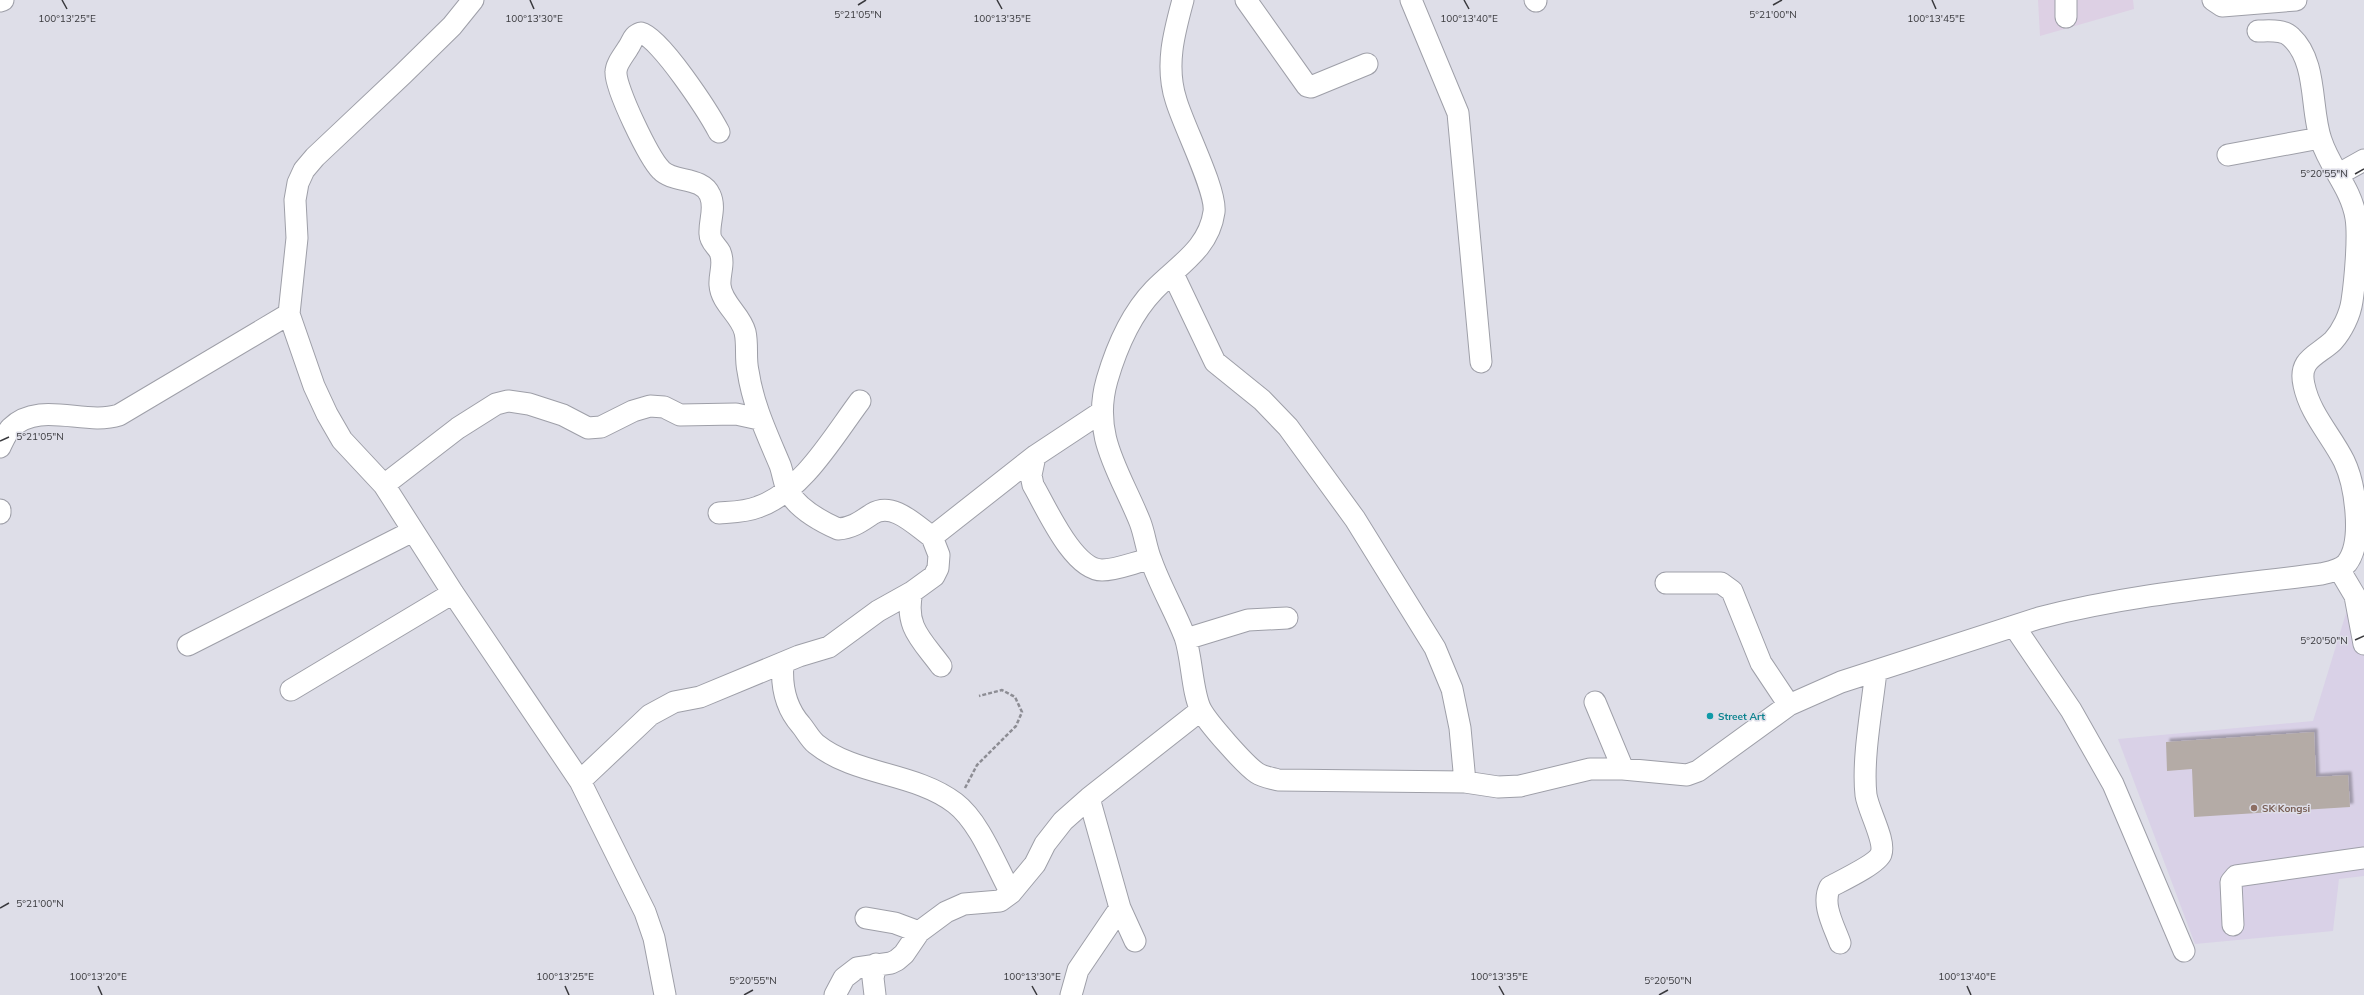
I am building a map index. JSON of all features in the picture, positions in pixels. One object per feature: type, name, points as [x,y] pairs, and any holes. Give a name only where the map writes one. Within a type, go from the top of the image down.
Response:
[{"type":"street","points":[[0,1],[4,0]]},
{"type":"street","points":[[473,0],[452,26],[315,157],[304,170],[298,183],[295,200],[297,238],[289,314],[314,386],[327,414],[342,440],[384,485],[453,593],[580,781],[645,912],[654,938],[665,995]]},
{"type":"street","points":[[1183,0],[1171,52],[1171,79],[1176,100],[1207,180],[1215,209],[1212,225],[1202,243],[1173,274],[1154,290],[1134,315],[1107,381],[1100,413],[1106,444],[1144,532],[1150,558],[1186,639],[1201,710],[1248,766],[1259,774],[1278,780],[1465,782],[1498,787],[1520,786],[1590,769],[1622,769],[1687,775],[1698,771],[1789,705],[1842,682],[1876,670],[2014,626],[2068,611],[2194,589],[2321,574],[2339,569],[2347,563],[2353,551],[2357,530],[2356,508],[2350,478],[2343,460],[2309,401],[2302,372],[2304,364],[2333,340],[2344,325],[2351,308],[2354,288],[2356,219],[2350,196],[2339,174],[2326,154],[2320,138],[2311,77],[2299,45],[2285,32],[2258,31]]},
{"type":"street","points":[[1246,0],[1307,86],[1311,87],[1367,64]]},
{"type":"street","points":[[1410,0],[1458,112],[1481,362]]},
{"type":"street","points":[[2213,0],[2222,6],[2296,1]]},
{"type":"street","points":[[580,781],[650,715],[661,708],[674,702],[700,697],[799,656],[829,648],[878,610],[912,592],[934,576],[938,568],[939,555],[932,537],[899,514],[886,509],[873,513],[856,525],[838,530],[807,511],[788,491],[778,461],[759,418],[747,370],[746,334],[742,323],[727,303],[720,285],[723,266],[720,252],[710,234],[713,205],[710,194],[692,181],[668,175],[661,171],[653,161],[617,80],[616,70],[633,37],[641,33],[651,38],[690,86],[719,132]]},
{"type":"street","points":[[2228,155],[2320,138]]},
{"type":"street","points":[[2339,174],[2364,160]]},
{"type":"street","points":[[1173,274],[1216,362],[1262,400],[1288,427],[1355,519],[1435,648],[1452,689],[1460,728],[1465,782]]},
{"type":"street","points":[[0,447],[11,428],[24,419],[43,414],[105,419],[118,415],[289,314]]},
{"type":"street","points":[[384,485],[458,428],[496,404],[508,401],[529,404],[563,415],[588,428],[602,427],[633,411],[650,406],[664,406],[680,416],[736,414],[759,418]]},
{"type":"street","points":[[719,513],[757,508],[788,491],[818,457],[860,401]]},
{"type":"street","points":[[932,537],[1036,456],[1100,413]]},
{"type":"street","points":[[1036,456],[1031,475],[1033,485],[1073,553],[1083,562],[1102,570],[1150,558]]},
{"type":"street","points":[[188,645],[413,532]]},
{"type":"street","points":[[2339,569],[2355,596],[2364,644]]},
{"type":"street","points":[[1666,583],[1721,583],[1732,591],[1761,663],[1789,705]]},
{"type":"street","points":[[912,592],[909,607],[912,626],[941,666]]},
{"type":"street","points":[[291,690],[453,593]]},
{"type":"street","points":[[1186,639],[1248,620],[1287,618]]},
{"type":"street","points":[[2014,626],[2071,710],[2113,784],[2184,951]]},
{"type":"street","points":[[783,663],[782,678],[786,700],[794,717],[816,743],[834,755],[854,764],[930,788],[956,804],[974,823],[1011,893]]},
{"type":"street","points":[[1840,943],[1827,906],[1827,893],[1830,887],[1873,862],[1881,853],[1882,844],[1872,818],[1866,784],[1876,670]]},
{"type":"street","points":[[1595,702],[1622,769]]},
{"type":"street","points":[[835,995],[844,978],[857,968],[891,963],[897,960],[904,954],[919,932],[946,912],[964,904],[1000,901],[1011,893],[1035,864],[1052,834],[1089,798],[1201,710]]},
{"type":"street","points":[[1089,798],[1120,908],[1135,941]]},
{"type":"street","points":[[2233,925],[2231,882],[2236,876],[2364,858]]},
{"type":"street","points":[[1071,995],[1078,970],[1120,908]]},
{"type":"street","points":[[866,918],[895,923],[919,932]]},
{"type":"street","points":[[876,964],[873,978],[876,995]]},
{"type":"path","points":[[956,804],[978,765],[1016,726],[1022,712],[1015,697],[1002,690],[979,696]]},
{"type":"shaded area","points":[[2038,0],[2133,0],[2134,9],[2040,36]]},
{"type":"shaded area","name":"SK Kongsi","points":[[2364,594],[2364,876],[2339,879],[2333,931],[2195,944],[2118,739],[2313,721],[2351,597]]},
{"type":"building","points":[[2314,732],[2316,777],[2348,775],[2350,807],[2194,817],[2192,769],[2167,771],[2166,742]]},
{"type":"place","name":"Street Art","points":[[1710,716]]},
{"type":"place","name":"SK Kongsi","points":[[2254,808]]}]
